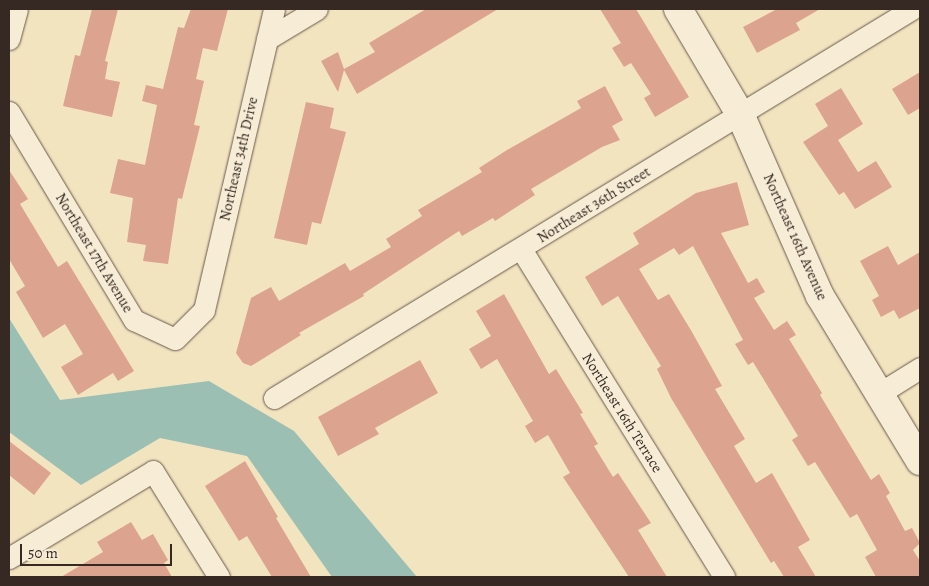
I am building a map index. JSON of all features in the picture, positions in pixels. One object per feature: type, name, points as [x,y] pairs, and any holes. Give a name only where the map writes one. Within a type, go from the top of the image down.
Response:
[{"type":"street","points":[[9,39],[17,9]]},
{"type":"street","name":"Northeast 34th Drive","points":[[204,310],[274,9]]},
{"type":"street","points":[[267,39],[317,9]]},
{"type":"street","name":"Northeast 16th Avenue","points":[[678,9],[740,114],[820,296],[920,461]]},
{"type":"street","name":"Northeast 36th Street","points":[[274,398],[912,9]]},
{"type":"street","name":"Northeast 17th Avenue","points":[[9,112],[134,320],[175,339],[204,310]]},
{"type":"street","name":"Northeast 16th Terrace","points":[[521,249],[724,577]]},
{"type":"street","points":[[880,393],[920,368]]},
{"type":"street","points":[[9,558],[153,471],[219,577]]},
{"type":"water","points":[[9,318],[60,400],[209,381],[294,431],[417,577],[332,577],[247,456],[160,438],[81,485],[9,432]]},
{"type":"building","points":[[92,9],[118,9],[105,61],[108,62],[105,79],[120,82],[112,117],[63,106],[75,55],[80,56]]},
{"type":"building","points":[[191,9],[228,9],[217,51],[203,48],[196,79],[204,81],[194,125],[200,126],[182,199],[178,198],[168,264],[143,261],[146,245],[127,242],[133,198],[110,193],[118,159],[145,165],[157,105],[142,101],[146,85],[163,89],[178,27],[184,28]]},
{"type":"building","points":[[426,9],[498,9],[357,94],[344,70],[338,92],[321,61],[338,52],[344,69],[375,52],[369,43]]},
{"type":"building","points":[[600,9],[636,9],[689,97],[655,117],[644,98],[651,94],[631,63],[624,67],[612,48],[621,43]]},
{"type":"building","points":[[777,9],[820,9],[796,23],[800,30],[757,53],[743,27]]},
{"type":"building","points":[[920,72],[920,108],[908,115],[892,89]]},
{"type":"building","points":[[605,86],[623,120],[612,126],[620,140],[602,147],[531,189],[535,195],[495,221],[493,218],[462,236],[459,231],[363,294],[364,296],[299,333],[301,335],[251,366],[243,363],[236,353],[251,298],[271,287],[279,301],[345,263],[350,271],[391,247],[386,239],[422,216],[418,210],[482,172],[479,168],[507,150],[581,108],[577,101]]},
{"type":"building","points":[[841,88],[863,124],[838,140],[858,172],[876,161],[892,187],[855,209],[844,192],[839,195],[803,142],[828,126],[815,104]]},
{"type":"building","points":[[306,102],[334,108],[330,128],[346,132],[321,224],[312,222],[307,245],[274,238]]},
{"type":"building","points":[[9,170],[28,199],[20,204],[58,267],[67,261],[134,371],[118,381],[113,373],[78,395],[61,367],[83,354],[65,324],[43,338],[16,292],[25,286],[9,259]]},
{"type":"building","points":[[737,182],[749,225],[721,233],[748,283],[757,278],[765,292],[754,298],[774,330],[787,321],[796,335],[789,339],[871,480],[879,474],[890,493],[886,496],[905,531],[912,528],[920,543],[913,550],[920,561],[920,577],[876,577],[865,557],[877,550],[857,514],[850,518],[815,462],[808,466],[792,440],[798,436],[753,362],[748,365],[735,344],[743,340],[693,246],[679,255],[674,248],[639,269],[658,300],[669,294],[692,332],[722,386],[715,389],[745,439],[734,446],[756,483],[772,473],[810,540],[798,547],[816,577],[784,577],[774,561],[771,563],[671,398],[657,369],[661,366],[618,296],[602,306],[585,277],[639,244],[633,233],[696,193]]},
{"type":"building","points":[[888,246],[898,265],[920,252],[920,308],[899,319],[894,310],[881,317],[872,300],[879,296],[860,261]]},
{"type":"building","points":[[504,294],[549,374],[556,369],[583,413],[580,414],[598,444],[594,446],[613,477],[618,473],[651,523],[638,530],[667,577],[629,577],[563,477],[570,473],[548,435],[535,443],[525,426],[533,421],[497,359],[481,369],[469,349],[491,336],[476,311]]},
{"type":"building","points":[[420,360],[438,393],[375,428],[379,434],[338,456],[318,417]]},
{"type":"building","points":[[9,441],[51,473],[34,495],[9,475]]},
{"type":"building","points":[[245,461],[311,577],[272,577],[247,536],[239,541],[205,486]]},
{"type":"building","points":[[131,522],[142,540],[153,534],[168,560],[164,563],[172,577],[61,577],[103,552],[97,542]]}]
